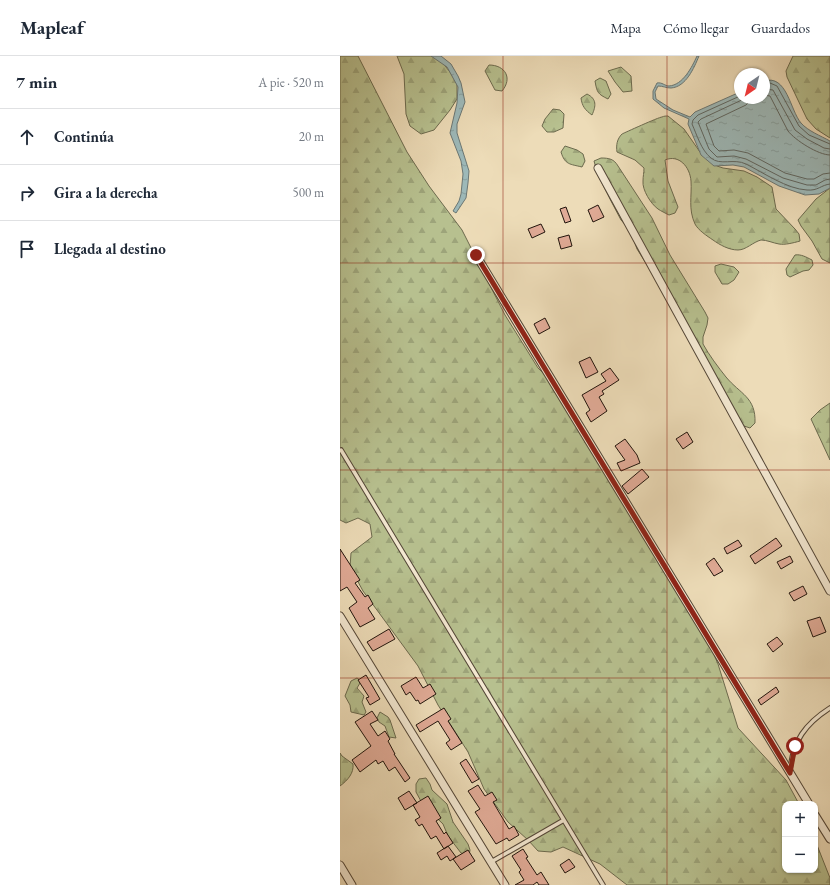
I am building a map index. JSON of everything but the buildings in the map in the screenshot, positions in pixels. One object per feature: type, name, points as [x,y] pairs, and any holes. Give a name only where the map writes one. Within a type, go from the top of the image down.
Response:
[{"type":"street","points":[[598,168],[830,591]]},
{"type":"street","points":[[476,255],[806,801]]},
{"type":"street","points":[[340,616],[505,885]]},
{"type":"street","points":[[818,820],[830,840]]},
{"type":"street","points":[[340,865],[352,885]]},
{"type":"lane","points":[[341,450],[603,885]]},
{"type":"lane","points":[[790,773],[795,746],[809,726],[830,708]]},
{"type":"lane","points":[[491,862],[564,820]]},
{"type":"green space","points":[[340,56],[358,56],[407,152],[429,186],[462,230],[505,315],[538,368],[556,386],[595,458],[634,514],[707,638],[718,664],[738,728],[786,780],[797,801],[782,801],[782,873],[818,873],[818,848],[830,878],[830,885],[627,885],[600,864],[563,847],[551,852],[538,851],[508,822],[484,789],[468,752],[438,705],[418,666],[363,591],[350,567],[351,553],[372,537],[370,524],[358,518],[346,523],[340,520]]},
{"type":"green space","points":[[397,56],[437,56],[450,72],[457,84],[457,99],[434,130],[421,134],[410,126],[406,114],[404,74]]},
{"type":"green space","points":[[793,56],[830,56],[830,138],[816,129],[807,119],[787,77],[786,71]]},
{"type":"green space","points":[[489,65],[499,67],[506,73],[507,81],[502,91],[495,90],[485,71]]},
{"type":"green space","points":[[621,67],[631,76],[632,91],[623,92],[608,71]]},
{"type":"green space","points":[[600,78],[606,81],[611,94],[608,99],[597,91],[595,81]]},
{"type":"green space","points":[[587,94],[593,98],[595,103],[592,115],[584,108],[581,101],[581,98]]},
{"type":"green space","points":[[553,109],[560,110],[564,114],[563,128],[554,132],[547,132],[542,126],[545,119]]},
{"type":"green space","points":[[664,116],[668,116],[684,129],[700,152],[717,166],[744,171],[757,177],[772,187],[776,209],[799,234],[800,241],[789,244],[777,244],[766,240],[761,240],[744,249],[735,250],[716,242],[705,235],[696,226],[693,218],[691,208],[690,176],[683,163],[675,159],[665,160],[668,181],[678,207],[675,213],[669,215],[655,207],[643,185],[644,168],[635,160],[617,152],[617,145],[622,134]]},
{"type":"green space","points":[[565,146],[577,150],[583,154],[585,161],[582,167],[566,162],[561,152]]},
{"type":"green space","points":[[601,158],[611,159],[615,162],[652,218],[670,255],[705,312],[708,318],[703,337],[703,344],[726,377],[746,397],[753,407],[755,423],[750,428],[738,422],[666,295],[637,249],[630,230],[621,220],[598,175],[594,161]]},
{"type":"green space","points":[[830,188],[830,263],[822,259],[798,220],[816,199]]},
{"type":"green space","points":[[795,255],[801,255],[812,260],[813,265],[809,270],[790,277],[787,275],[786,269]]},
{"type":"green space","points":[[721,264],[734,267],[739,272],[734,280],[728,284],[722,284],[715,272],[715,266]]},
{"type":"green space","points":[[830,403],[830,460],[811,419]]},
{"type":"green space","points":[[357,678],[360,680],[360,683],[357,688],[364,696],[362,702],[366,712],[364,715],[351,712],[350,705],[345,696],[351,681]]},
{"type":"green space","points":[[380,712],[390,720],[396,738],[389,737],[385,726],[379,722],[377,718]]},
{"type":"green space","points":[[340,753],[353,764],[353,770],[346,781],[340,786]]},
{"type":"green space","points":[[426,778],[432,790],[447,804],[453,822],[468,844],[470,850],[469,856],[461,853],[448,836],[443,824],[423,805],[416,792],[416,784],[419,779]]},
{"type":"water","points":[[431,56],[441,56],[451,64],[461,83],[465,102],[457,124],[457,133],[469,171],[466,198],[456,213],[453,211],[461,194],[463,174],[461,161],[450,133],[457,103],[458,87],[447,67]]},
{"type":"water","points":[[697,56],[699,56],[689,76],[681,84],[671,88],[658,86],[655,92],[656,99],[673,110],[690,117],[695,112],[734,95],[734,104],[770,104],[770,80],[778,83],[787,94],[801,123],[811,131],[830,141],[830,188],[819,194],[805,195],[779,186],[744,167],[733,165],[714,166],[701,155],[688,124],[689,119],[664,108],[653,99],[653,91],[657,83],[669,86],[674,85],[683,79]]},
{"type":"route","points":[[476,255],[790,773],[795,746]]}]
